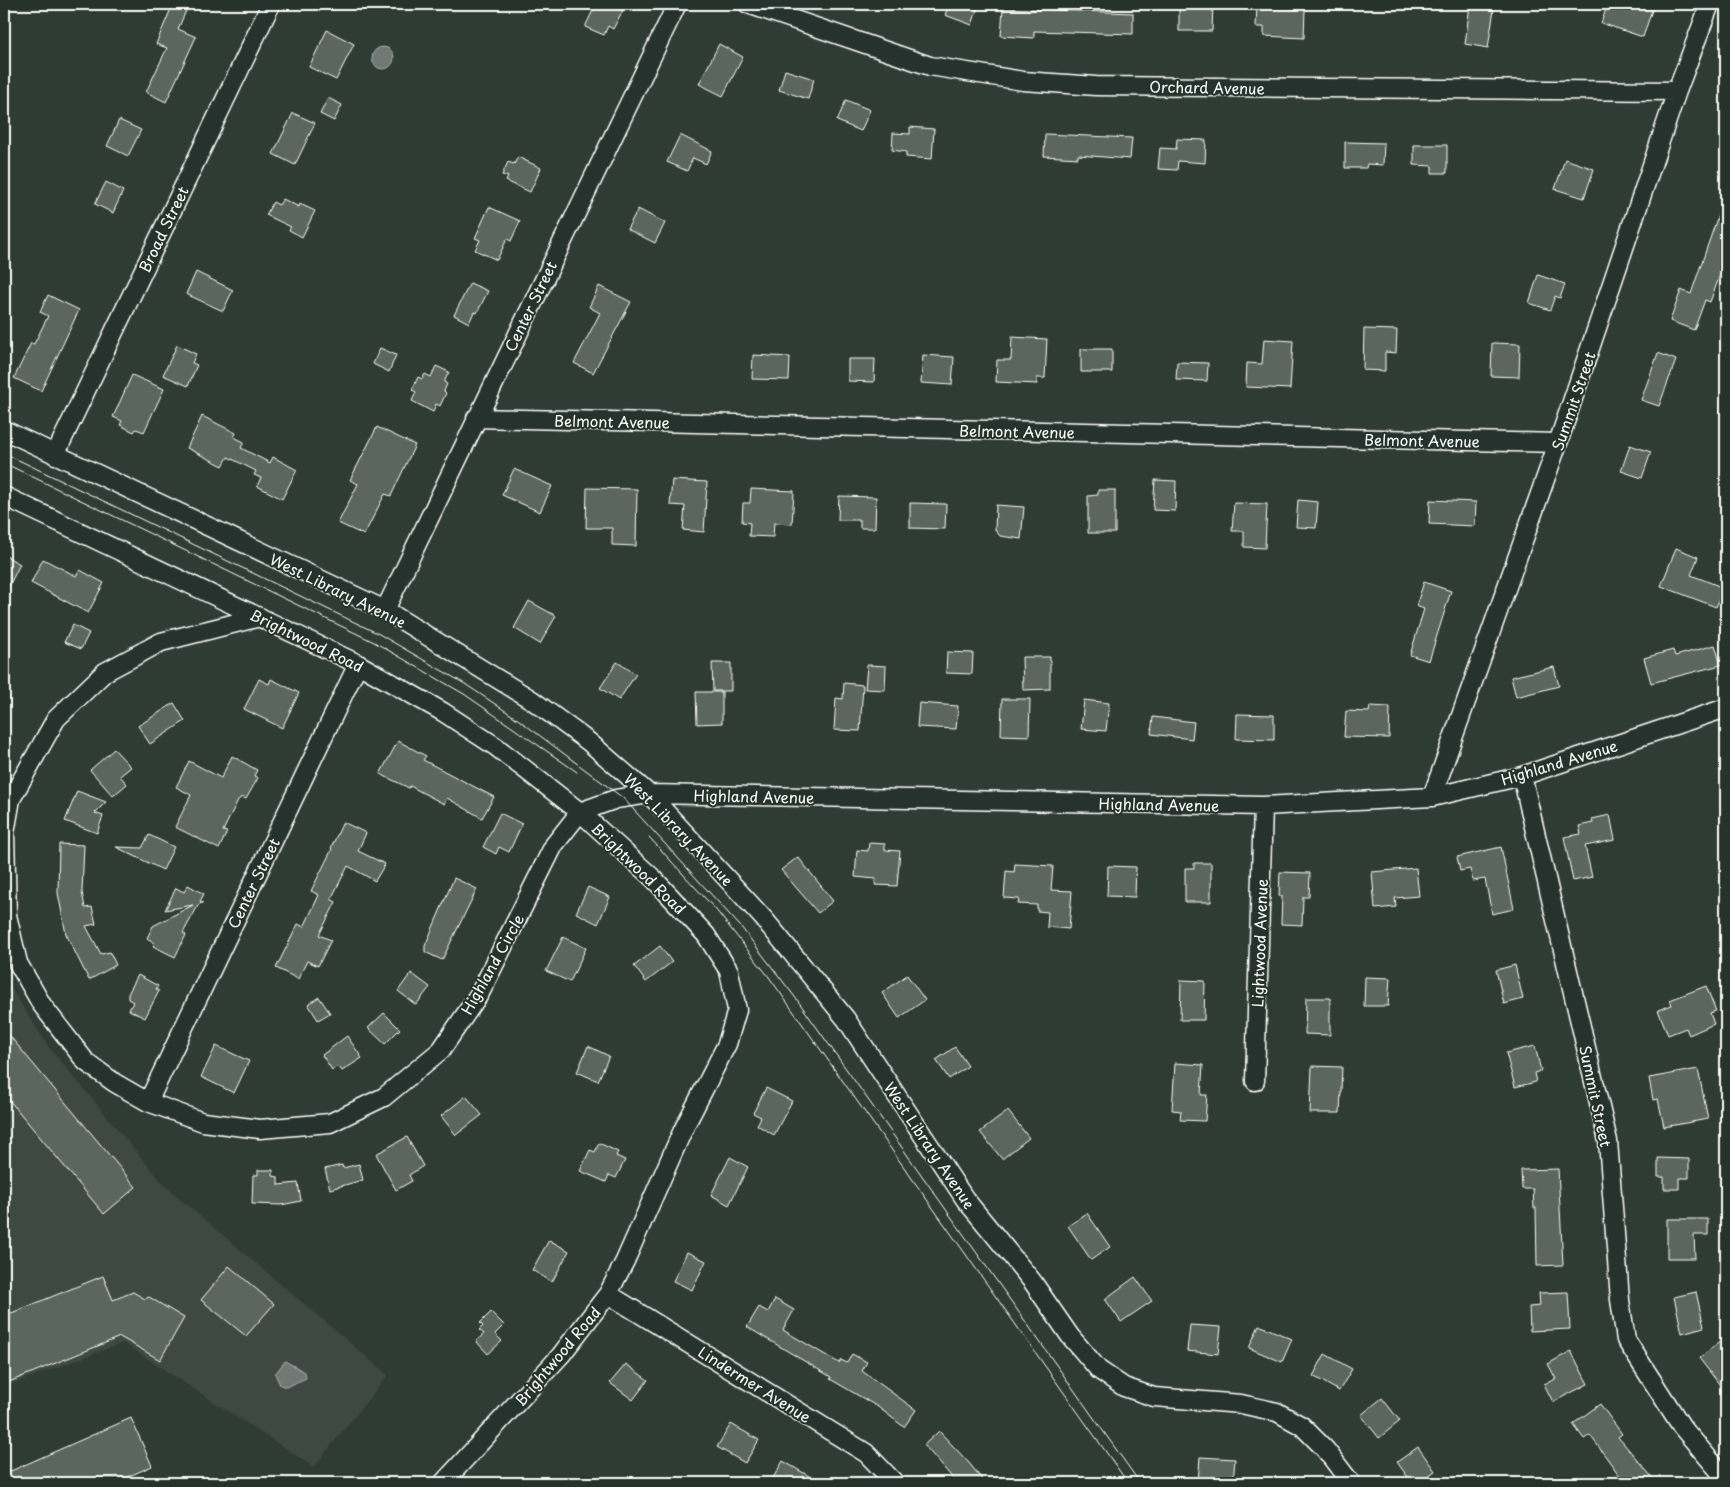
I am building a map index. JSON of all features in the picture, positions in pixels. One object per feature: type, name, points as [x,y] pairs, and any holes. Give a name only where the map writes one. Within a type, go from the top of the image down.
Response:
[{"type":"street","name":"Broad Street","points":[[55,455],[271,4]]},
{"type":"street","name":"Center Street","points":[[385,610],[677,4]]},
{"type":"street","name":"Orchard Avenue","points":[[748,4],[930,66],[1023,81],[1096,86],[1677,92]]},
{"type":"street","name":"Summit Street","points":[[1432,797],[1558,444],[1677,92],[1710,4]]},
{"type":"street","name":"Belmont Avenue","points":[[476,418],[1558,444]]},
{"type":"street","name":"West Library Avenue","points":[[4,430],[385,610],[532,700],[589,742],[649,794],[764,919],[846,1019],[964,1199],[1032,1281],[1099,1370],[1124,1387],[1154,1397],[1241,1404],[1276,1412],[1302,1426],[1325,1449],[1351,1483]]},
{"type":"street","name":"Brightwood Road","points":[[4,496],[358,664],[443,712],[495,746],[580,812],[655,880],[706,935],[729,971],[737,1010],[727,1044],[683,1130],[625,1261],[608,1294],[584,1328],[561,1355],[443,1483]]},
{"type":"street","name":"Highland Circle","points":[[260,618],[161,642],[105,672],[56,720],[7,798],[7,915],[18,963],[42,1005],[86,1062],[115,1083],[148,1102],[203,1122],[260,1129],[330,1123],[384,1097],[441,1050],[480,993],[554,845],[580,812]]},
{"type":"street","name":"Center Street","points":[[148,1102],[358,664]]},
{"type":"street","name":"Highland Avenue","points":[[580,812],[616,799],[649,794],[1263,806],[1432,797],[1522,776],[1726,708]]},
{"type":"street","name":"Summit Street","points":[[1522,776],[1608,1141],[1620,1300],[1626,1340],[1682,1427],[1726,1479]]},
{"type":"street","name":"Lightwood Avenue","points":[[1255,1081],[1263,806]]},
{"type":"street","name":"Lindermer Avenue","points":[[608,1294],[866,1453],[895,1483]]},
{"type":"shaded area","points":[[383,47],[391,50],[394,58],[391,66],[383,69],[375,66],[372,58],[375,50]]},
{"type":"shaded area","points":[[4,977],[48,1046],[166,1187],[388,1375],[314,1467],[123,1343],[4,1387]]},
{"type":"shaded area","points":[[285,1361],[305,1372],[306,1378],[287,1387],[280,1385],[275,1374]]},
{"type":"building","points":[[173,4],[189,4],[178,29],[196,37],[166,102],[146,92],[167,48],[156,44]]},
{"type":"building","points":[[596,4],[608,4],[623,10],[613,29],[608,26],[604,35],[585,27]]},
{"type":"building","points":[[949,4],[979,4],[972,25],[945,15]]},
{"type":"building","points":[[1195,4],[1213,4],[1212,31],[1179,31],[1179,6],[1195,6]]},
{"type":"building","points":[[1257,4],[1289,4],[1289,8],[1305,9],[1304,38],[1264,36],[1264,27],[1256,27]]},
{"type":"building","points":[[1608,4],[1654,4],[1643,37],[1601,23]]},
{"type":"building","points":[[1470,5],[1494,9],[1488,48],[1465,44]]},
{"type":"building","points":[[1003,8],[1133,13],[1133,34],[1034,31],[1034,38],[1001,36]]},
{"type":"building","points":[[327,30],[354,44],[336,80],[309,67]]},
{"type":"building","points":[[719,44],[743,57],[723,96],[699,84]]},
{"type":"building","points":[[785,70],[814,79],[808,99],[779,90]]},
{"type":"building","points":[[328,98],[342,105],[334,121],[320,114]]},
{"type":"building","points":[[846,100],[870,110],[861,131],[837,121]]},
{"type":"building","points":[[293,113],[315,123],[295,165],[273,154]]},
{"type":"building","points":[[119,120],[141,130],[128,156],[107,146]]},
{"type":"building","points":[[910,127],[934,129],[932,159],[906,157],[906,152],[892,150],[893,133],[910,134]]},
{"type":"building","points":[[1045,134],[1132,138],[1130,159],[1078,155],[1078,158],[1044,156]]},
{"type":"building","points":[[680,135],[712,151],[706,164],[693,158],[687,171],[667,162]]},
{"type":"building","points":[[1177,139],[1206,140],[1205,163],[1178,161],[1177,170],[1158,169],[1160,148],[1176,149]]},
{"type":"building","points":[[1345,142],[1384,143],[1383,165],[1367,164],[1366,168],[1345,168]]},
{"type":"building","points":[[1414,145],[1447,145],[1447,173],[1432,173],[1432,166],[1414,165]]},
{"type":"building","points":[[518,157],[541,168],[530,192],[506,181],[508,177],[502,175],[508,162],[514,164]]},
{"type":"building","points":[[1565,159],[1594,169],[1584,198],[1555,189]]},
{"type":"building","points":[[106,182],[123,191],[113,213],[95,204]]},
{"type":"building","points":[[1725,195],[1726,259],[1710,302],[1705,300],[1694,330],[1670,321],[1681,290],[1691,294]]},
{"type":"building","points":[[283,199],[299,207],[300,204],[315,211],[302,237],[289,230],[291,227],[266,215],[273,202],[279,205]]},
{"type":"building","points":[[489,207],[520,221],[511,241],[507,239],[497,260],[475,250],[480,240],[475,238]]},
{"type":"building","points":[[638,209],[665,223],[655,243],[627,229]]},
{"type":"building","points":[[196,272],[233,290],[223,311],[186,294]]},
{"type":"building","points":[[1538,275],[1565,284],[1560,298],[1555,296],[1550,310],[1529,303]]},
{"type":"building","points":[[470,283],[488,291],[477,313],[474,312],[469,323],[454,315]]},
{"type":"building","points":[[599,286],[631,302],[593,373],[574,363],[600,313],[589,307]]},
{"type":"building","points":[[48,295],[79,310],[41,391],[14,378],[31,343],[34,344],[48,316],[40,312]]},
{"type":"building","points":[[1364,329],[1397,330],[1396,353],[1385,352],[1385,371],[1363,370]]},
{"type":"building","points":[[1012,337],[1047,339],[1045,378],[1037,378],[1037,384],[996,382],[997,360],[1011,360]]},
{"type":"building","points":[[1264,339],[1293,341],[1290,389],[1246,387],[1247,363],[1262,364]]},
{"type":"building","points":[[1492,343],[1520,344],[1519,377],[1491,376]]},
{"type":"building","points":[[177,345],[196,354],[192,363],[197,365],[188,386],[163,375]]},
{"type":"building","points":[[380,348],[396,355],[389,372],[373,364]]},
{"type":"building","points":[[1081,349],[1112,349],[1112,372],[1081,372]]},
{"type":"building","points":[[1658,353],[1676,360],[1659,406],[1641,400]]},
{"type":"building","points":[[753,355],[790,357],[789,380],[752,379]]},
{"type":"building","points":[[923,355],[954,357],[952,385],[921,383]]},
{"type":"building","points":[[848,359],[875,359],[874,382],[848,381]]},
{"type":"building","points":[[1177,362],[1208,363],[1207,381],[1176,380]]},
{"type":"building","points":[[436,366],[449,372],[444,382],[447,384],[444,391],[446,393],[440,406],[436,404],[433,412],[412,401],[416,392],[412,390],[418,377],[422,379],[425,374],[431,377]]},
{"type":"building","points":[[132,375],[164,389],[144,432],[136,429],[134,432],[120,425],[122,421],[113,417]]},
{"type":"building","points":[[202,416],[236,433],[234,437],[244,442],[241,448],[270,463],[273,457],[297,470],[282,499],[257,486],[261,478],[254,475],[256,471],[228,457],[223,466],[187,448]]},
{"type":"building","points":[[377,427],[415,445],[391,496],[385,494],[364,535],[338,523],[358,484],[350,480]]},
{"type":"building","points":[[1630,445],[1651,452],[1642,478],[1621,471]]},
{"type":"building","points":[[514,469],[552,486],[540,512],[502,495]]},
{"type":"building","points":[[672,480],[707,482],[704,532],[683,530],[685,506],[670,505]]},
{"type":"building","points":[[1155,480],[1176,481],[1175,511],[1153,510]]},
{"type":"building","points":[[587,488],[637,489],[636,546],[612,545],[612,528],[586,528]]},
{"type":"building","points":[[751,489],[794,491],[792,524],[774,523],[773,537],[749,536],[750,523],[742,522],[743,503],[750,503]]},
{"type":"building","points":[[1098,490],[1115,490],[1115,533],[1088,533],[1088,496],[1098,495]]},
{"type":"building","points":[[839,496],[876,497],[875,528],[860,528],[860,520],[838,520]]},
{"type":"building","points":[[1298,500],[1318,502],[1316,528],[1296,527]]},
{"type":"building","points":[[1430,500],[1476,502],[1475,526],[1429,524]]},
{"type":"building","points":[[910,503],[946,504],[945,529],[910,528]]},
{"type":"building","points":[[1234,503],[1267,504],[1265,548],[1244,547],[1244,531],[1232,531]]},
{"type":"building","points":[[996,505],[1024,507],[1021,539],[1000,536],[995,530]]},
{"type":"building","points":[[1676,548],[1698,557],[1691,575],[1724,588],[1716,607],[1661,586]]},
{"type":"building","points":[[4,555],[20,564],[4,596]]},
{"type":"building","points":[[43,559],[76,576],[80,570],[104,583],[88,613],[31,583]]},
{"type":"building","points":[[1424,582],[1451,591],[1429,661],[1410,655],[1424,609],[1416,606]]},
{"type":"building","points":[[529,601],[556,616],[540,644],[514,628]]},
{"type":"building","points":[[73,625],[89,633],[81,649],[64,642]]},
{"type":"building","points":[[1715,645],[1721,665],[1651,683],[1644,658],[1673,650],[1675,656]]},
{"type":"building","points":[[947,652],[973,653],[972,674],[946,673]]},
{"type":"building","points":[[1022,657],[1050,657],[1050,689],[1023,690]]},
{"type":"building","points":[[617,662],[636,674],[619,700],[600,688]]},
{"type":"building","points":[[712,663],[731,663],[731,691],[713,691]]},
{"type":"building","points":[[867,665],[886,666],[885,690],[865,689]]},
{"type":"building","points":[[1554,667],[1559,686],[1516,697],[1511,677]]},
{"type":"building","points":[[259,679],[269,684],[271,679],[299,693],[282,728],[244,709]]},
{"type":"building","points":[[844,683],[863,685],[860,731],[834,730],[836,698],[843,699]]},
{"type":"building","points":[[696,692],[722,692],[722,723],[697,724]]},
{"type":"building","points":[[1002,699],[1030,699],[1029,736],[1001,735]]},
{"type":"building","points":[[1084,700],[1109,703],[1106,731],[1081,729]]},
{"type":"building","points":[[174,703],[185,721],[150,744],[138,726]]},
{"type":"building","points":[[919,703],[958,706],[956,729],[917,727]]},
{"type":"building","points":[[1370,706],[1390,707],[1389,738],[1344,737],[1346,711],[1369,712]]},
{"type":"building","points":[[1237,714],[1274,715],[1274,740],[1236,739]]},
{"type":"building","points":[[1153,717],[1194,722],[1192,739],[1151,734]]},
{"type":"building","points":[[398,741],[426,756],[423,760],[494,797],[482,818],[447,798],[444,804],[410,786],[409,788],[380,774]]},
{"type":"building","points":[[114,749],[131,767],[120,776],[127,784],[113,796],[90,770]]},
{"type":"building","points":[[232,756],[257,770],[254,776],[258,778],[246,799],[242,797],[238,800],[223,831],[227,832],[219,849],[175,827],[191,795],[176,787],[189,761],[221,778]]},
{"type":"building","points":[[77,791],[106,802],[95,813],[103,816],[97,833],[65,821]]},
{"type":"building","points":[[500,813],[522,824],[509,852],[499,847],[496,854],[483,847]]},
{"type":"building","points":[[1610,815],[1615,840],[1585,846],[1592,877],[1573,881],[1564,837],[1581,834],[1579,826],[1593,823],[1592,819]]},
{"type":"building","points":[[343,822],[366,833],[358,851],[385,864],[375,881],[348,866],[331,899],[336,902],[319,935],[331,940],[318,966],[307,961],[298,979],[276,968],[298,924],[304,927],[319,895],[311,891]]},
{"type":"building","points":[[149,835],[174,847],[163,870],[116,847],[142,848]]},
{"type":"building","points":[[869,843],[885,844],[885,850],[900,851],[897,886],[875,885],[876,879],[855,877],[857,850],[868,851]]},
{"type":"building","points":[[59,844],[84,845],[82,892],[85,908],[92,907],[96,924],[86,926],[101,954],[110,952],[116,965],[89,980],[66,934],[58,893]]},
{"type":"building","points":[[1501,847],[1514,909],[1492,914],[1485,879],[1473,881],[1470,869],[1460,871],[1457,857]]},
{"type":"building","points":[[798,857],[833,901],[818,913],[781,870]]},
{"type":"building","points":[[1194,863],[1211,863],[1211,902],[1185,902],[1185,868],[1194,868]]},
{"type":"building","points":[[1015,864],[1053,866],[1051,890],[1072,891],[1069,929],[1047,927],[1048,912],[1037,911],[1037,905],[1018,904],[1019,899],[1004,898],[1006,871],[1014,872]]},
{"type":"building","points":[[1108,866],[1136,867],[1135,897],[1107,896]]},
{"type":"building","points":[[1416,868],[1419,896],[1395,898],[1396,907],[1375,909],[1372,872]]},
{"type":"building","points":[[1280,872],[1310,873],[1309,897],[1303,897],[1302,925],[1281,924],[1282,896],[1279,896]]},
{"type":"building","points":[[454,878],[477,889],[442,960],[425,952],[425,946]]},
{"type":"building","points":[[188,885],[204,894],[200,901],[203,903],[199,904],[183,933],[186,935],[175,957],[153,946],[155,943],[147,938],[153,926],[193,905],[165,910],[176,888],[184,892]]},
{"type":"building","points":[[588,887],[610,897],[598,924],[576,913]]},
{"type":"building","points":[[563,937],[586,948],[570,982],[546,971]]},
{"type":"building","points":[[660,946],[672,962],[646,982],[634,966]]},
{"type":"building","points":[[1515,965],[1523,999],[1504,1004],[1496,970]]},
{"type":"building","points":[[411,973],[430,987],[416,1005],[398,991]]},
{"type":"building","points":[[138,975],[158,986],[156,989],[159,991],[145,1018],[129,1010],[133,1002],[128,999],[128,994]]},
{"type":"building","points":[[907,975],[925,1000],[899,1018],[882,993]]},
{"type":"building","points":[[1365,977],[1390,978],[1388,1006],[1364,1006]]},
{"type":"building","points":[[1181,980],[1205,981],[1204,1020],[1180,1020]]},
{"type":"building","points":[[1706,986],[1716,1011],[1710,1013],[1714,1024],[1689,1035],[1686,1028],[1668,1035],[1658,1010],[1672,1005],[1670,1000]]},
{"type":"building","points":[[319,997],[330,1013],[318,1020],[308,1004]]},
{"type":"building","points":[[1306,998],[1330,998],[1330,1035],[1305,1034]]},
{"type":"building","points":[[384,1013],[400,1029],[385,1044],[368,1028]]},
{"type":"building","points":[[4,1029],[136,1187],[104,1214],[4,1094]]},
{"type":"building","points":[[347,1036],[362,1058],[342,1071],[338,1066],[332,1070],[322,1055]]},
{"type":"building","points":[[216,1046],[249,1061],[234,1093],[201,1077]]},
{"type":"building","points":[[588,1046],[609,1056],[598,1081],[577,1072]]},
{"type":"building","points":[[1535,1046],[1541,1071],[1534,1073],[1536,1082],[1515,1087],[1506,1053]]},
{"type":"building","points":[[955,1047],[968,1066],[949,1079],[936,1060]]},
{"type":"building","points":[[1175,1063],[1203,1065],[1201,1095],[1207,1095],[1205,1121],[1180,1120],[1181,1111],[1172,1110]]},
{"type":"building","points":[[1312,1066],[1342,1067],[1340,1113],[1310,1113]]},
{"type":"building","points":[[1698,1069],[1708,1119],[1664,1127],[1658,1099],[1653,1100],[1649,1078]]},
{"type":"building","points":[[766,1088],[792,1101],[774,1135],[757,1125],[761,1117],[753,1113]]},
{"type":"building","points":[[466,1096],[482,1115],[456,1135],[441,1116]]},
{"type":"building","points":[[1008,1111],[1029,1138],[1002,1159],[980,1132]]},
{"type":"building","points":[[407,1137],[423,1166],[409,1175],[412,1181],[396,1190],[376,1154]]},
{"type":"building","points":[[599,1143],[618,1152],[616,1156],[625,1160],[616,1178],[609,1175],[606,1182],[580,1171],[590,1150],[595,1152]]},
{"type":"building","points":[[730,1157],[748,1167],[729,1205],[711,1195]]},
{"type":"building","points":[[1658,1158],[1689,1159],[1689,1178],[1679,1178],[1679,1189],[1664,1189],[1664,1177],[1658,1177]]},
{"type":"building","points":[[359,1164],[363,1180],[330,1189],[325,1169],[342,1165],[343,1168]]},
{"type":"building","points":[[1558,1169],[1563,1265],[1537,1266],[1536,1208],[1534,1208],[1533,1189],[1522,1189],[1521,1170]]},
{"type":"building","points":[[258,1170],[273,1170],[273,1176],[278,1177],[278,1185],[298,1183],[301,1201],[281,1205],[252,1204],[253,1175],[258,1175]]},
{"type":"building","points":[[1087,1213],[1110,1247],[1091,1260],[1068,1226]]},
{"type":"building","points":[[1667,1219],[1708,1219],[1708,1235],[1694,1235],[1695,1258],[1667,1258]]},
{"type":"building","points":[[549,1240],[569,1251],[552,1282],[532,1270]]},
{"type":"building","points":[[687,1252],[706,1261],[692,1290],[673,1281]]},
{"type":"building","points":[[229,1266],[274,1304],[246,1336],[201,1300]]},
{"type":"building","points":[[103,1276],[113,1300],[133,1292],[145,1299],[149,1297],[184,1318],[160,1360],[120,1337],[4,1384],[4,1316]]},
{"type":"building","points":[[1135,1277],[1152,1301],[1121,1322],[1105,1299]]},
{"type":"building","points":[[1568,1292],[1570,1329],[1530,1331],[1529,1307],[1540,1306],[1539,1293]]},
{"type":"building","points":[[1696,1292],[1704,1327],[1682,1333],[1674,1297]]},
{"type":"building","points":[[775,1299],[794,1310],[783,1330],[839,1363],[841,1360],[847,1363],[852,1354],[867,1362],[862,1371],[916,1410],[904,1427],[878,1407],[830,1379],[831,1377],[747,1327],[759,1307],[768,1312]]},
{"type":"building","points":[[491,1312],[504,1325],[495,1334],[502,1341],[488,1354],[476,1341],[484,1334],[479,1330],[483,1326],[480,1323]]},
{"type":"building","points":[[1190,1325],[1221,1327],[1218,1354],[1187,1351]]},
{"type":"building","points":[[1259,1325],[1292,1339],[1282,1362],[1249,1348]]},
{"type":"building","points":[[1726,1337],[1726,1393],[1699,1358]]},
{"type":"building","points":[[1571,1351],[1588,1384],[1553,1402],[1544,1384],[1556,1379],[1548,1364]]},
{"type":"building","points":[[1325,1354],[1352,1369],[1339,1391],[1313,1376]]},
{"type":"building","points":[[626,1364],[648,1380],[633,1400],[610,1383]]},
{"type":"building","points":[[1382,1398],[1400,1421],[1379,1438],[1361,1415]]},
{"type":"building","points":[[1600,1404],[1622,1434],[1618,1437],[1657,1483],[1625,1483],[1590,1435],[1584,1439],[1573,1424]]},
{"type":"building","points":[[131,1418],[152,1466],[114,1483],[4,1483],[4,1474]]},
{"type":"building","points":[[731,1424],[759,1440],[745,1463],[717,1447]]},
{"type":"building","points":[[939,1431],[985,1483],[957,1483],[924,1445]]},
{"type":"building","points":[[1418,1447],[1435,1471],[1418,1483],[1412,1483],[1397,1462]]},
{"type":"building","points":[[1200,1457],[1235,1459],[1233,1483],[1198,1482]]},
{"type":"building","points":[[783,1461],[821,1483],[770,1483]]},
{"type":"tram line","points":[[4,453],[379,634],[465,684],[519,720],[623,798],[741,927],[798,1001],[1140,1483]]},
{"type":"tram line","points":[[4,463],[374,642],[464,694],[577,772]]},
{"type":"tram line","points":[[649,837],[716,910],[769,977],[1128,1483]]}]
